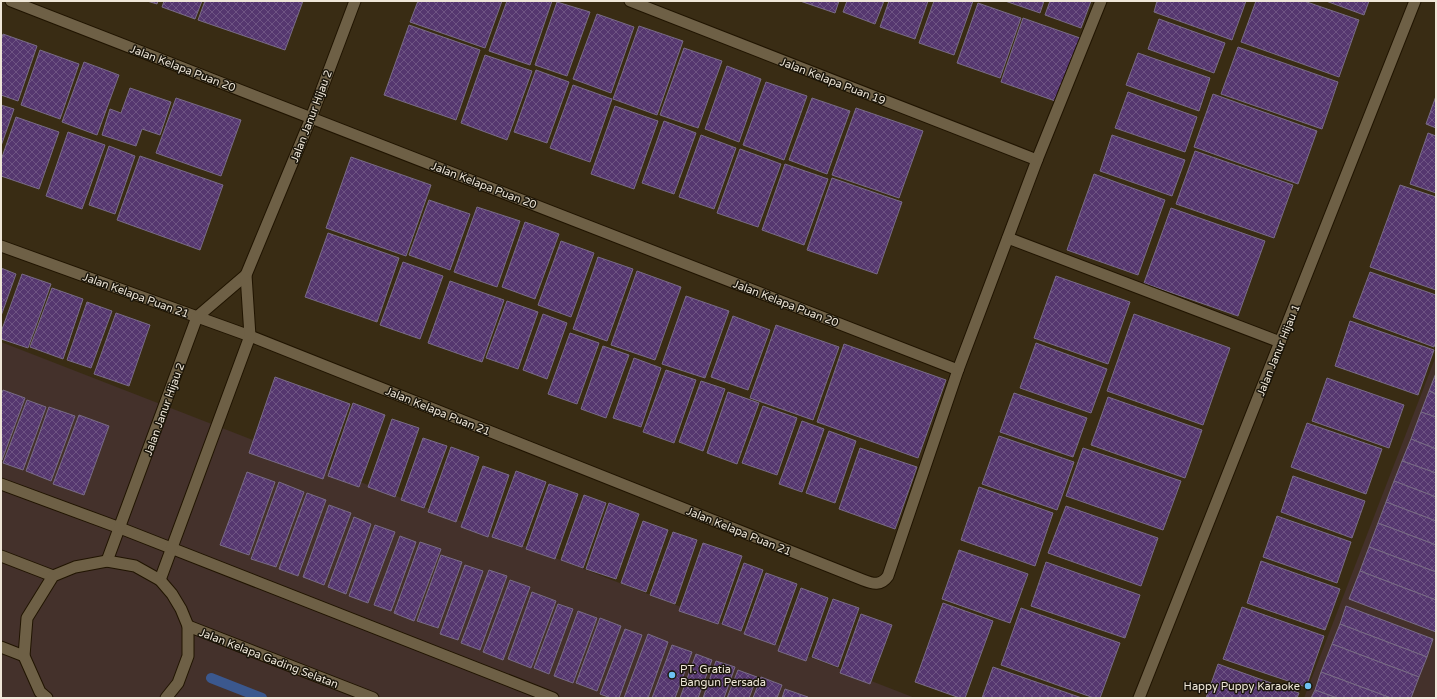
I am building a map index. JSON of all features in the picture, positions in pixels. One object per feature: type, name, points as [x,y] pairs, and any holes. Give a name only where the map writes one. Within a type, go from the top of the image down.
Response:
[{"type":"street","name":"Jalan Kelapa Puan 20","points":[[11,1],[958,370]]},
{"type":"street","name":"Jalan Janur Hijau 2","points":[[160,580],[250,336],[246,275],[311,118],[355,1]]},
{"type":"street","name":"Jalan Kelapa Puan 19","points":[[630,1],[1037,160]]},
{"type":"street","points":[[958,370],[1037,160],[1101,1]]},
{"type":"street","name":"Jalan Janur Hijau 1","points":[[1139,698],[1416,1]]},
{"type":"street","points":[[1008,238],[1280,342]]},
{"type":"street","name":"Jalan Kelapa Puan 21","points":[[1,246],[250,336],[873,584],[880,583],[888,576],[958,370]]},
{"type":"street","name":"Jalan Janur Hijau 2","points":[[107,561],[197,317],[246,275]]},
{"type":"street","points":[[1,484],[172,548],[553,698]]},
{"type":"street","points":[[1,556],[53,576]]},
{"type":"street","points":[[47,698],[40,692],[24,656],[27,618],[53,576],[75,567],[107,561],[135,566],[160,580],[181,609],[188,626],[188,656],[178,683],[166,698]]},
{"type":"street","name":"Jalan Kelapa Gading Selatan","points":[[188,626],[373,698]]},
{"type":"street","points":[[1,647],[24,656]]},
{"type":"shaded area","points":[[1,342],[915,698],[1,698]]},
{"type":"shaded area","points":[[1436,356],[1436,698],[1304,698]]},
{"type":"building","points":[[147,1],[158,1],[157,4]]},
{"type":"building","points":[[164,1],[202,1],[195,19],[162,7]]},
{"type":"building","points":[[205,1],[303,1],[285,50],[198,20]]},
{"type":"building","points":[[418,1],[502,1],[485,48],[410,22]]},
{"type":"building","points":[[507,1],[552,1],[530,65],[489,51]]},
{"type":"building","points":[[800,1],[839,1],[835,13]]},
{"type":"building","points":[[847,1],[884,1],[875,24],[843,12]]},
{"type":"building","points":[[889,1],[928,1],[915,39],[880,27]]},
{"type":"building","points":[[934,1],[973,1],[954,55],[919,43]]},
{"type":"building","points":[[1005,1],[1044,1],[1040,13]]},
{"type":"building","points":[[1050,1],[1091,1],[1081,28],[1045,15]]},
{"type":"building","points":[[1157,1],[1246,1],[1232,40],[1154,12]]},
{"type":"building","points":[[1256,1],[1304,1],[1359,20],[1339,77],[1241,42]]},
{"type":"building","points":[[1326,1],[1369,1],[1364,15]]},
{"type":"building","points":[[557,2],[590,12],[567,76],[535,65]]},
{"type":"building","points":[[978,3],[1021,18],[1000,78],[957,63]]},
{"type":"building","points":[[597,14],[634,27],[611,93],[573,79]]},
{"type":"building","points":[[1023,18],[1080,38],[1058,102],[1001,82]]},
{"type":"building","points":[[1159,19],[1225,43],[1214,73],[1148,49]]},
{"type":"building","points":[[409,25],[480,50],[456,120],[384,95]]},
{"type":"building","points":[[639,26],[683,41],[657,115],[613,99]]},
{"type":"building","points":[[3,34],[37,46],[18,101],[1,95],[1,40]]},
{"type":"building","points":[[1238,47],[1338,82],[1322,129],[1221,94]]},
{"type":"building","points":[[684,48],[722,61],[698,128],[660,115]]},
{"type":"building","points":[[40,50],[79,64],[60,119],[21,105]]},
{"type":"building","points":[[1138,53],[1210,78],[1199,111],[1126,85]]},
{"type":"building","points":[[485,55],[532,71],[507,140],[461,123]]},
{"type":"building","points":[[84,62],[119,75],[97,135],[62,122]]},
{"type":"building","points":[[727,66],[761,79],[739,142],[705,129]]},
{"type":"building","points":[[536,70],[569,82],[547,143],[514,132]]},
{"type":"building","points":[[766,82],[807,96],[784,160],[743,145]]},
{"type":"building","points":[[573,85],[612,99],[590,162],[550,148]]},
{"type":"building","points":[[130,88],[171,102],[160,135],[142,129],[136,146],[102,135],[110,109],[121,113]]},
{"type":"building","points":[[1128,92],[1197,117],[1185,152],[1115,128]]},
{"type":"building","points":[[1213,94],[1317,131],[1298,184],[1194,147]]},
{"type":"building","points":[[1436,96],[1436,128],[1426,124]]},
{"type":"building","points":[[176,98],[241,120],[221,176],[156,153]]},
{"type":"building","points":[[812,98],[850,111],[827,174],[789,160]]},
{"type":"building","points":[[1,105],[14,109],[1,146]]},
{"type":"building","points":[[615,106],[658,121],[634,189],[591,174]]},
{"type":"building","points":[[856,108],[923,131],[899,198],[832,175]]},
{"type":"building","points":[[16,117],[59,132],[39,189],[1,176],[1,160]]},
{"type":"building","points":[[664,121],[696,133],[674,194],[642,183]]},
{"type":"building","points":[[68,132],[105,145],[82,209],[46,196]]},
{"type":"building","points":[[1428,133],[1436,136],[1436,193],[1410,184]]},
{"type":"building","points":[[701,135],[736,148],[714,209],[679,197]]},
{"type":"building","points":[[1112,135],[1185,160],[1172,196],[1100,171]]},
{"type":"building","points":[[109,146],[135,156],[115,214],[89,205]]},
{"type":"building","points":[[740,149],[781,164],[758,227],[717,213]]},
{"type":"building","points":[[1195,151],[1293,185],[1274,238],[1176,204]]},
{"type":"building","points":[[140,156],[223,185],[200,250],[117,220]]},
{"type":"building","points":[[351,157],[431,185],[406,256],[326,228]]},
{"type":"building","points":[[785,164],[828,179],[804,245],[762,230]]},
{"type":"building","points":[[1094,174],[1165,200],[1138,275],[1067,250]]},
{"type":"building","points":[[832,178],[902,202],[877,274],[807,250]]},
{"type":"building","points":[[1400,185],[1436,197],[1436,290],[1370,267]]},
{"type":"building","points":[[429,200],[470,214],[450,270],[409,255]]},
{"type":"building","points":[[477,207],[520,221],[497,287],[454,272]]},
{"type":"building","points":[[1171,208],[1265,241],[1238,316],[1144,283]]},
{"type":"building","points":[[525,222],[559,234],[535,299],[502,287]]},
{"type":"building","points":[[328,233],[399,258],[377,322],[305,297]]},
{"type":"building","points":[[561,241],[594,253],[571,317],[538,305]]},
{"type":"building","points":[[598,257],[633,269],[607,341],[573,329]]},
{"type":"building","points":[[403,262],[443,276],[420,339],[380,325]]},
{"type":"building","points":[[1,268],[16,274],[1,316]]},
{"type":"building","points":[[637,271],[681,287],[655,360],[611,345]]},
{"type":"building","points":[[1370,272],[1436,295],[1436,341],[1434,347],[1353,317]]},
{"type":"building","points":[[22,274],[51,284],[28,348],[1,339],[1,332]]},
{"type":"building","points":[[1056,276],[1130,302],[1108,364],[1034,338]]},
{"type":"building","points":[[450,281],[504,300],[482,362],[428,343]]},
{"type":"building","points":[[52,288],[83,299],[63,359],[30,347]]},
{"type":"building","points":[[686,296],[729,311],[705,378],[662,364]]},
{"type":"building","points":[[507,301],[538,312],[518,369],[486,358]]},
{"type":"building","points":[[87,302],[112,311],[91,368],[67,360]]},
{"type":"building","points":[[116,313],[150,325],[129,386],[94,374]]},
{"type":"building","points":[[543,314],[567,323],[547,379],[523,370]]},
{"type":"building","points":[[1134,314],[1230,348],[1203,425],[1107,391]]},
{"type":"building","points":[[733,316],[770,330],[748,390],[711,377]]},
{"type":"building","points":[[1350,321],[1434,350],[1418,395],[1335,366]]},
{"type":"building","points":[[776,325],[839,347],[813,420],[750,398]]},
{"type":"building","points":[[570,333],[599,343],[577,404],[548,394]]},
{"type":"building","points":[[1036,343],[1107,369],[1091,413],[1020,388]]},
{"type":"building","points":[[844,344],[946,380],[918,458],[817,422]]},
{"type":"building","points":[[603,346],[629,355],[606,418],[581,409]]},
{"type":"building","points":[[634,358],[661,368],[641,427],[613,418]]},
{"type":"building","points":[[666,370],[696,380],[674,443],[643,432]]},
{"type":"building","points":[[1436,373],[1436,394],[1429,391]]},
{"type":"building","points":[[275,377],[350,404],[323,479],[249,453]]},
{"type":"building","points":[[1327,378],[1404,405],[1389,448],[1312,421]]},
{"type":"building","points":[[701,381],[725,389],[703,451],[679,442]]},
{"type":"building","points":[[3,390],[25,398],[2,460],[1,395]]},
{"type":"building","points":[[1429,391],[1436,394],[1436,417],[1421,412]]},
{"type":"building","points":[[728,392],[759,403],[737,464],[707,453]]},
{"type":"building","points":[[1014,393],[1087,418],[1073,457],[1000,432]]},
{"type":"building","points":[[1108,397],[1202,430],[1185,478],[1091,445]]},
{"type":"building","points":[[27,400],[46,407],[23,470],[3,463]]},
{"type":"building","points":[[353,403],[385,415],[359,487],[328,476]]},
{"type":"building","points":[[763,406],[797,418],[777,475],[742,463]]},
{"type":"building","points":[[49,407],[75,416],[51,481],[26,471]]},
{"type":"building","points":[[1421,412],[1436,417],[1436,449],[1411,439]]},
{"type":"building","points":[[79,415],[109,426],[84,495],[53,484]]},
{"type":"building","points":[[392,419],[419,428],[395,497],[368,487]]},
{"type":"building","points":[[802,421],[824,429],[802,492],[779,484]]},
{"type":"building","points":[[1307,423],[1382,449],[1366,494],[1291,467]]},
{"type":"building","points":[[829,431],[856,441],[835,503],[806,493]]},
{"type":"building","points":[[999,436],[1074,462],[1057,510],[982,484]]},
{"type":"building","points":[[423,438],[447,446],[424,508],[401,500]]},
{"type":"building","points":[[1411,439],[1436,449],[1436,473],[1402,461]]},
{"type":"building","points":[[451,447],[479,457],[456,522],[428,512]]},
{"type":"building","points":[[860,448],[917,467],[895,529],[839,509]]},
{"type":"building","points":[[1083,448],[1181,481],[1163,530],[1066,496]]},
{"type":"building","points":[[1402,461],[1436,473],[1436,497],[1394,481]]},
{"type":"building","points":[[483,466],[509,475],[488,537],[461,527]]},
{"type":"building","points":[[516,471],[546,482],[522,547],[492,537]]},
{"type":"building","points":[[247,472],[275,482],[249,555],[220,545]]},
{"type":"building","points":[[1293,476],[1365,501],[1352,538],[1281,512]]},
{"type":"building","points":[[1394,481],[1436,497],[1436,521],[1386,502]]},
{"type":"building","points":[[279,482],[304,492],[276,567],[251,559]]},
{"type":"building","points":[[549,484],[578,494],[555,559],[526,549]]},
{"type":"building","points":[[979,487],[1053,513],[1035,566],[961,540]]},
{"type":"building","points":[[307,493],[326,500],[298,576],[279,569]]},
{"type":"building","points":[[584,495],[606,503],[583,568],[561,560]]},
{"type":"building","points":[[1386,502],[1436,521],[1436,545],[1378,523]]},
{"type":"building","points":[[609,503],[639,514],[616,579],[586,569]]},
{"type":"building","points":[[329,505],[351,513],[324,585],[303,577]]},
{"type":"building","points":[[1066,506],[1158,538],[1141,586],[1048,553]]},
{"type":"building","points":[[1277,516],[1351,542],[1337,583],[1263,557]]},
{"type":"building","points":[[354,517],[371,524],[346,594],[328,587]]},
{"type":"building","points":[[643,521],[668,530],[646,592],[621,583]]},
{"type":"building","points":[[1378,523],[1436,545],[1436,572],[1369,547]]},
{"type":"building","points":[[375,525],[395,532],[368,603],[349,596]]},
{"type":"building","points":[[673,532],[697,540],[675,604],[650,595]]},
{"type":"building","points":[[400,536],[416,542],[391,611],[374,605]]},
{"type":"building","points":[[420,542],[441,549],[414,621],[394,613]]},
{"type":"building","points":[[703,543],[742,556],[718,624],[679,611]]},
{"type":"building","points":[[1369,547],[1436,572],[1436,600],[1360,571]]},
{"type":"building","points":[[959,550],[1028,574],[1010,623],[942,599]]},
{"type":"building","points":[[441,555],[462,562],[438,628],[417,621]]},
{"type":"building","points":[[1261,561],[1340,589],[1325,630],[1247,603]]},
{"type":"building","points":[[1046,562],[1140,595],[1125,638],[1031,606]]},
{"type":"building","points":[[744,563],[763,570],[741,631],[722,624]]},
{"type":"building","points":[[465,565],[483,571],[458,640],[440,634]]},
{"type":"building","points":[[489,570],[507,576],[480,650],[461,643]]},
{"type":"building","points":[[1360,571],[1436,600],[1436,632],[1349,599]]},
{"type":"building","points":[[766,573],[797,584],[775,645],[744,634]]},
{"type":"building","points":[[510,580],[530,587],[503,660],[483,652]]},
{"type":"building","points":[[801,588],[828,598],[806,661],[778,651]]},
{"type":"building","points":[[532,592],[556,601],[531,668],[508,659]]},
{"type":"building","points":[[833,599],[859,608],[838,667],[812,657]]},
{"type":"building","points":[[943,603],[993,621],[965,698],[960,698],[915,682]]},
{"type":"building","points":[[558,604],[573,609],[549,674],[534,668]]},
{"type":"building","points":[[1346,606],[1433,639],[1427,657],[1340,624]]},
{"type":"building","points":[[1242,607],[1324,636],[1306,687],[1223,659]]},
{"type":"building","points":[[1021,608],[1120,643],[1100,698],[1094,698],[1001,665]]},
{"type":"building","points":[[578,611],[597,618],[573,683],[554,676]]},
{"type":"building","points":[[861,614],[892,625],[870,684],[840,673]]},
{"type":"building","points":[[600,618],[621,626],[597,691],[576,683]]},
{"type":"building","points":[[1340,624],[1427,657],[1419,677],[1332,644]]},
{"type":"building","points":[[625,629],[642,635],[619,698],[611,698],[600,694]]},
{"type":"building","points":[[648,634],[668,642],[648,698],[624,698]]},
{"type":"building","points":[[1332,644],[1419,677],[1411,698],[1391,698],[1321,672]]},
{"type":"building","name":"PT. Gratia Bangun Persada","points":[[672,645],[692,652],[675,698],[652,698]]},
{"type":"building","points":[[696,654],[712,660],[698,698],[680,698]]},
{"type":"building","points":[[716,661],[735,667],[724,698],[703,698]]},
{"type":"building","points":[[1218,664],[1299,693],[1297,698],[1206,698]]},
{"type":"building","points":[[993,667],[1082,698],[982,698]]},
{"type":"building","points":[[738,670],[757,677],[749,698],[727,698]]},
{"type":"building","points":[[1321,672],[1391,698],[1337,698],[1315,690]]},
{"type":"building","points":[[761,677],[782,685],[777,698],[753,698]]},
{"type":"building","points":[[785,689],[808,697],[782,698]]},
{"type":"building","points":[[1315,690],[1337,698],[1311,698]]},
{"type":"waterway","points":[[211,678],[262,698]]},
{"type":"place","name":"PT. Gratia Bangun Persada","points":[[672,675]]},
{"type":"place","name":"Happy Puppy Karaoke","points":[[1308,686]]}]
